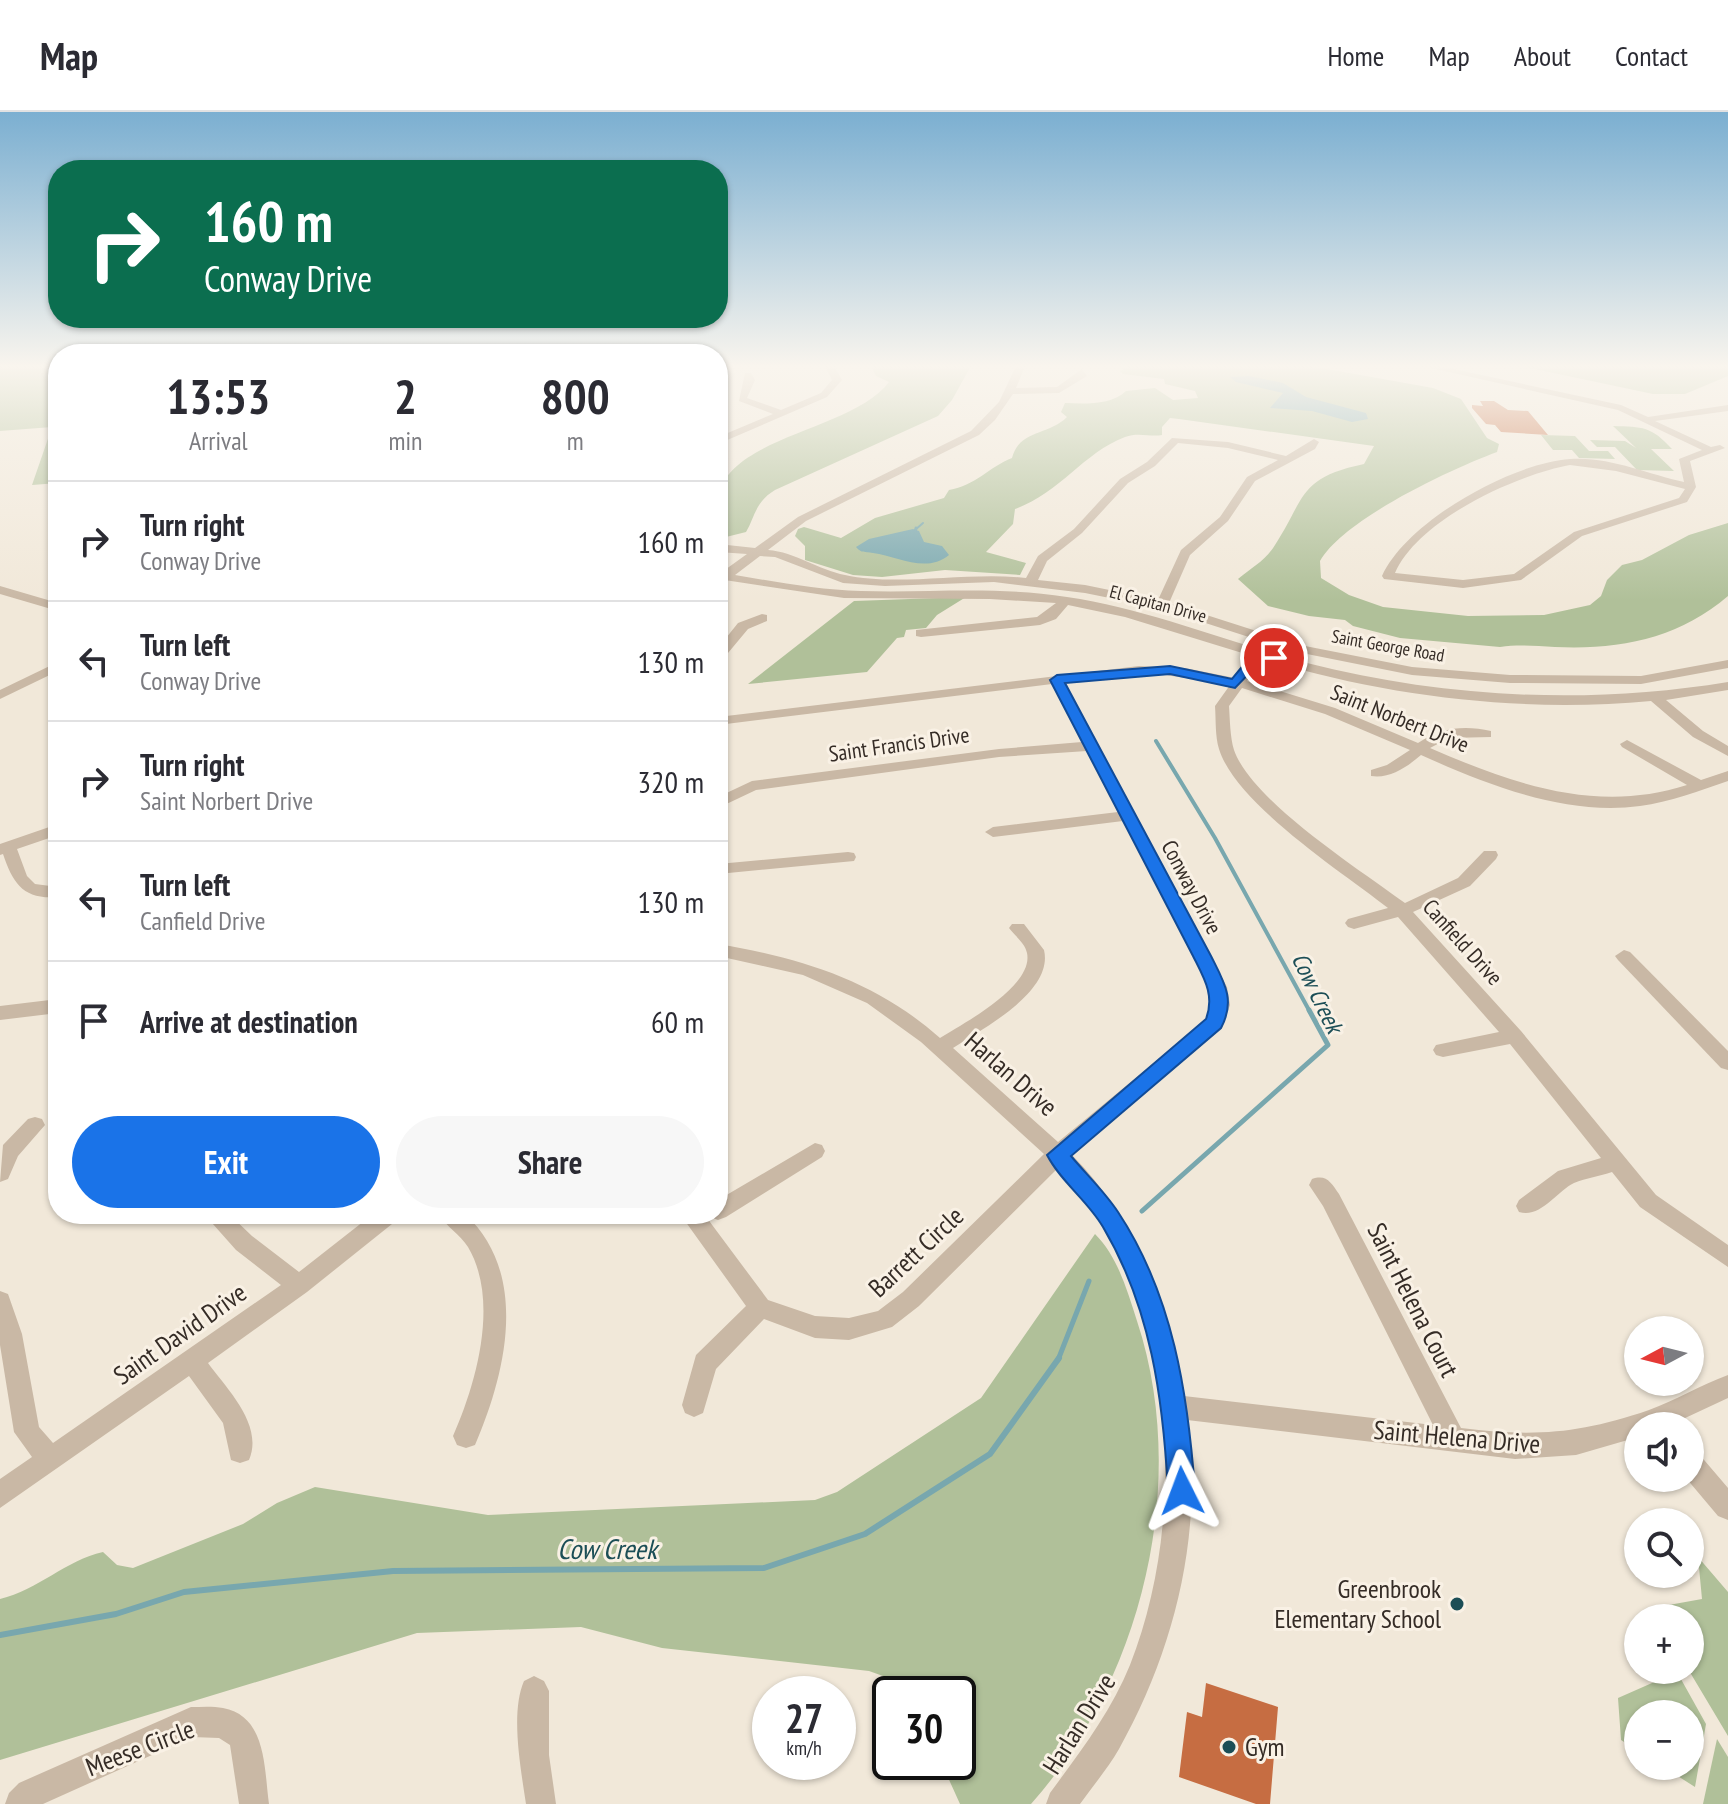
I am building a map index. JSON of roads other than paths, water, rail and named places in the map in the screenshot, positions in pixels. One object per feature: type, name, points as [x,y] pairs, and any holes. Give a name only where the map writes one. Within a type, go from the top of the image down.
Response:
[{"type":"street","points":[[731,577],[802,519],[955,443]]},
{"type":"street","points":[[1031,581],[1042,559],[1078,531],[1124,481],[1151,464],[1173,443]]},
{"type":"street","points":[[1207,443],[1285,459]]},
{"type":"street","points":[[1162,605],[1185,553],[1224,519],[1251,479],[1313,443]]},
{"type":"street","points":[[1701,443],[1721,452]]},
{"type":"street","points":[[1691,487],[1581,463],[1548,465],[1493,488],[1438,521],[1396,556],[1388,576],[1463,584],[1517,577],[1578,534],[1683,500],[1691,487],[1684,459],[1721,452]]},
{"type":"street","name":"Saint George Road","points":[[728,549],[760,554],[843,579],[1031,581],[1162,605],[1297,648],[1362,663],[1455,675],[1641,680],[1728,664]]},
{"type":"street","points":[[731,577],[756,567],[760,554]]},
{"type":"street","name":"El Capitan Drive","points":[[731,577],[842,594],[974,592],[1066,600],[1164,622],[1260,654],[1348,676],[1464,693],[1656,698],[1728,686]]},
{"type":"street","points":[[0,590],[48,604]]},
{"type":"street","points":[[921,633],[1040,621],[1051,616],[1066,600]]},
{"type":"street","points":[[44,603],[48,601]]},
{"type":"street","points":[[728,644],[743,626],[762,618]]},
{"type":"street","name":"Canfield Drive","points":[[1260,654],[1235,684],[1222,706],[1226,748],[1240,777],[1266,805],[1401,909],[1514,1036],[1614,1163],[1648,1201],[1728,1257]]},
{"type":"street","name":"Saint Norbert Drive","points":[[728,720],[1169,666],[1345,716],[1501,782],[1581,801],[1621,803],[1656,800],[1728,776]]},
{"type":"street","points":[[4,690],[48,670]]},
{"type":"street","name":"Conway Drive","points":[[1057,680],[1218,987],[1221,1005],[1215,1023],[1057,1155]]},
{"type":"street","points":[[1656,698],[1698,734],[1728,752]]},
{"type":"street","points":[[1376,773],[1389,770],[1439,734],[1455,731],[1486,734]]},
{"type":"street","points":[[1627,744],[1700,786]]},
{"type":"street","name":"Saint Francis Drive","points":[[728,798],[752,786],[999,753],[1090,746]]},
{"type":"street","points":[[993,832],[1127,816]]},
{"type":"street","points":[[48,833],[4,848],[24,885],[32,892],[48,892]]},
{"type":"street","points":[[1354,923],[1449,891],[1480,872],[1490,855]]},
{"type":"street","points":[[728,868],[848,857]]},
{"type":"street","points":[[939,1048],[1021,992],[1033,977],[1038,961],[1034,946],[1018,928]]},
{"type":"street","name":"Harlan Drive","points":[[728,952],[804,969],[852,987],[894,1011],[1057,1155],[1110,1218],[1149,1293],[1176,1407],[1182,1491],[1167,1599],[1133,1698],[1071,1800]]},
{"type":"street","points":[[1624,956],[1728,1063]]},
{"type":"street","points":[[0,1013],[48,1007]]},
{"type":"street","points":[[1443,1050],[1514,1036]]},
{"type":"street","points":[[0,1173],[10,1151],[35,1125]]},
{"type":"street","points":[[728,1202],[815,1151]]},
{"type":"street","name":"Barrett Circle","points":[[760,1307],[815,1327],[849,1329],[884,1320],[911,1299],[1057,1155]]},
{"type":"street","points":[[1527,1206],[1566,1177],[1614,1163]]},
{"type":"street","name":"Saint Helena Court","points":[[1320,1185],[1331,1200],[1454,1441]]},
{"type":"street","points":[[225,1224],[244,1243],[299,1285]]},
{"type":"street","name":"Saint David Drive","points":[[0,1495],[299,1285],[376,1224]]},
{"type":"street","points":[[460,1224],[478,1243],[496,1294],[479,1409],[466,1436]]},
{"type":"street","points":[[694,1405],[705,1363],[760,1307],[710,1224]]},
{"type":"street","points":[[0,1301],[10,1334],[27,1432],[51,1460]]},
{"type":"street","points":[[192,1361],[235,1419],[240,1451]]},
{"type":"street","name":"Saint Helena Drive","points":[[1678,1412],[1728,1386]]},
{"type":"street","name":"Saint Helena Drive","points":[[1176,1407],[1515,1447],[1576,1443],[1624,1431]]},
{"type":"street","points":[[1704,1480],[1727,1507]]},
{"type":"street","points":[[534,1691],[534,1755],[541,1804]]},
{"type":"street","name":"Meese Circle","points":[[20,1804],[30,1794],[191,1722],[224,1723],[244,1737],[254,1804]]},
{"type":"water","points":[[913,529],[919,531],[924,542],[942,546],[949,555],[921,564],[856,547],[869,539]]},
{"type":"waterway","points":[[916,529],[923,523]]},
{"type":"waterway","name":"Cow Creek","points":[[1156,741],[1215,838],[1310,1012]]},
{"type":"waterway","name":"Cow Creek","points":[[1142,1211],[1328,1045],[1309,1010]]},
{"type":"waterway","name":"Cow Creek","points":[[1059,1359],[1089,1281]]},
{"type":"waterway","name":"Cow Creek","points":[[0,1635],[116,1614],[184,1592],[393,1571],[764,1568],[865,1534],[990,1454],[1059,1359]]},
{"type":"place","name":"Greenbrook Elementary School","points":[[1457,1604]]},
{"type":"place","name":"Gym","points":[[1229,1747]]}]
